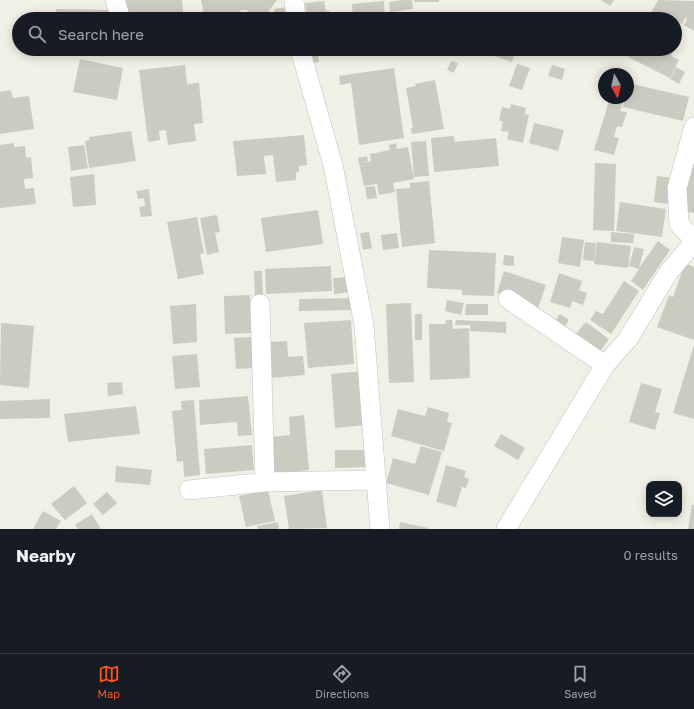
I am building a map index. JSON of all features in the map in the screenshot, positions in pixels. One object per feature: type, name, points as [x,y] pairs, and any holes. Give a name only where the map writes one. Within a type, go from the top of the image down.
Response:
[{"type":"street","points":[[115,0],[119,12]]},
{"type":"street","points":[[294,0],[295,12]]},
{"type":"street","points":[[302,56],[333,165],[364,325],[380,529]]},
{"type":"street","points":[[506,529],[605,365],[628,339],[668,273],[694,241],[679,224],[678,188],[694,127]]},
{"type":"street","points":[[508,299],[605,365]]},
{"type":"street","points":[[260,304],[265,482]]},
{"type":"street","points":[[189,490],[265,482],[377,480]]},
{"type":"building","points":[[126,0],[182,0],[183,12],[126,12],[125,5],[127,5]]},
{"type":"building","points":[[201,0],[277,0],[268,12],[249,12],[246,10],[240,10],[240,12],[204,12]]},
{"type":"building","points":[[412,0],[413,9],[390,12],[389,2]]},
{"type":"building","points":[[414,0],[439,0],[439,2],[414,2]]},
{"type":"building","points":[[601,0],[614,0],[610,6]]},
{"type":"building","points":[[658,0],[694,1],[694,31],[684,25],[687,19],[685,18],[682,24],[682,12],[652,12]]},
{"type":"building","points":[[324,1],[326,11],[329,10],[329,12],[306,12],[305,3]]},
{"type":"building","points":[[384,1],[385,12],[353,12],[352,4]]},
{"type":"building","points":[[287,7],[288,12],[274,12],[274,9]]},
{"type":"building","points":[[56,9],[112,10],[112,12],[56,12]]},
{"type":"building","points":[[304,56],[319,56],[319,62],[305,64]]},
{"type":"building","points":[[494,56],[514,56],[512,62]]},
{"type":"building","points":[[671,56],[679,60],[670,78],[628,57]]},
{"type":"building","points":[[80,59],[123,68],[117,100],[73,92]]},
{"type":"building","points":[[451,61],[458,63],[454,73],[447,70]]},
{"type":"building","points":[[517,64],[530,68],[522,90],[509,86]]},
{"type":"building","points":[[185,65],[187,84],[199,83],[203,123],[194,124],[196,141],[168,145],[166,130],[159,131],[160,140],[148,142],[139,70]]},
{"type":"building","points":[[552,65],[565,69],[562,80],[548,76]]},
{"type":"building","points":[[676,67],[685,72],[679,84],[670,79]]},
{"type":"building","points":[[394,68],[404,138],[359,145],[351,83],[340,85],[339,76]]},
{"type":"building","points":[[435,80],[444,129],[412,134],[411,128],[413,127],[406,88],[416,86],[415,84]]},
{"type":"building","points":[[634,84],[689,97],[683,121],[623,107],[624,104],[634,104]]},
{"type":"building","points":[[11,90],[13,98],[29,96],[34,129],[0,134],[0,92]]},
{"type":"building","points":[[511,104],[526,108],[525,114],[529,115],[523,143],[507,139],[509,132],[501,131],[503,121],[499,121],[502,107],[510,109]]},
{"type":"building","points":[[608,104],[622,104],[620,111],[627,112],[622,127],[617,126],[614,137],[619,138],[614,155],[594,150]]},
{"type":"building","points":[[534,123],[564,130],[558,151],[529,143]]},
{"type":"building","points":[[131,131],[136,161],[89,168],[85,141],[89,140],[89,137]]},
{"type":"building","points":[[304,135],[307,165],[299,166],[299,172],[296,172],[296,180],[276,182],[273,155],[264,156],[266,174],[237,176],[233,141]]},
{"type":"building","points":[[454,136],[455,142],[496,138],[499,166],[434,172],[431,138]]},
{"type":"building","points":[[426,141],[429,176],[414,177],[411,142]]},
{"type":"building","points":[[14,143],[14,147],[25,146],[26,158],[31,157],[33,178],[24,179],[25,189],[34,188],[36,204],[0,208],[0,145]]},
{"type":"building","points":[[396,143],[397,149],[408,147],[414,179],[393,183],[395,192],[379,195],[377,184],[364,186],[359,163],[371,161],[370,154],[390,150],[389,145]]},
{"type":"building","points":[[84,145],[88,168],[71,171],[68,147]]},
{"type":"building","points":[[692,148],[694,149],[694,213],[683,211]]},
{"type":"building","points":[[367,156],[368,161],[359,163],[358,158]]},
{"type":"building","points":[[595,163],[616,164],[614,231],[593,230]]},
{"type":"building","points":[[94,174],[96,205],[73,207],[70,177]]},
{"type":"building","points":[[657,176],[673,178],[669,204],[654,202]]},
{"type":"building","points":[[429,181],[435,243],[402,247],[396,189],[410,188],[410,183]]},
{"type":"building","points":[[375,186],[377,198],[367,199],[365,187]]},
{"type":"building","points":[[149,189],[152,216],[141,217],[139,207],[145,206],[144,198],[138,199],[136,191]]},
{"type":"building","points":[[620,202],[666,209],[662,237],[616,231]]},
{"type":"building","points":[[318,210],[323,244],[266,252],[261,218]]},
{"type":"building","points":[[217,215],[220,232],[215,233],[219,252],[207,255],[200,218]]},
{"type":"building","points":[[197,217],[204,253],[200,254],[204,274],[178,279],[167,222]]},
{"type":"building","points":[[369,232],[372,248],[363,250],[360,233]]},
{"type":"building","points":[[611,232],[634,234],[633,243],[611,242]]},
{"type":"building","points":[[397,233],[399,248],[383,250],[381,235]]},
{"type":"building","points":[[562,237],[584,240],[580,267],[558,263]]},
{"type":"building","points":[[658,241],[670,250],[643,290],[631,281],[639,269],[629,266],[634,247],[644,249],[639,268]]},
{"type":"building","points":[[585,242],[596,243],[594,261],[583,260]]},
{"type":"building","points":[[597,242],[631,246],[628,268],[594,264]]},
{"type":"building","points":[[429,250],[496,253],[494,296],[462,295],[462,290],[427,288]]},
{"type":"building","points":[[504,255],[514,256],[514,266],[503,265]]},
{"type":"building","points":[[685,263],[694,267],[694,340],[657,327],[669,295],[673,297]]},
{"type":"building","points":[[331,266],[332,291],[266,294],[265,269]]},
{"type":"building","points":[[254,271],[262,271],[263,295],[255,296]]},
{"type":"building","points":[[504,271],[546,285],[537,311],[524,302],[497,293]]},
{"type":"building","points":[[559,273],[582,281],[579,290],[587,293],[583,305],[572,301],[570,308],[550,302]]},
{"type":"building","points":[[350,277],[351,292],[334,294],[333,278]]},
{"type":"building","points":[[624,281],[639,291],[611,334],[590,320],[596,311],[603,314]]},
{"type":"building","points":[[250,295],[251,333],[225,334],[224,296]]},
{"type":"building","points":[[355,298],[355,310],[299,311],[299,299]]},
{"type":"building","points":[[447,300],[464,303],[461,315],[445,311]]},
{"type":"building","points":[[411,303],[414,382],[389,383],[386,304]]},
{"type":"building","points":[[196,304],[197,342],[173,344],[170,306]]},
{"type":"building","points":[[466,304],[488,304],[488,315],[465,315]]},
{"type":"building","points":[[415,314],[422,314],[422,340],[415,340]]},
{"type":"building","points":[[560,314],[569,320],[563,330],[553,324]]},
{"type":"building","points":[[351,320],[354,364],[308,368],[304,323]]},
{"type":"building","points":[[446,320],[452,320],[453,329],[469,328],[470,378],[430,380],[429,324],[445,324]]},
{"type":"building","points":[[456,320],[506,322],[506,333],[470,331],[470,325],[455,325]]},
{"type":"building","points":[[586,322],[609,339],[599,353],[575,335]]},
{"type":"building","points":[[1,323],[34,326],[29,388],[0,385]]},
{"type":"building","points":[[251,337],[254,368],[236,369],[234,338]]},
{"type":"building","points":[[287,341],[288,357],[303,356],[305,375],[271,378],[269,342]]},
{"type":"building","points":[[694,345],[694,419],[673,413]]},
{"type":"building","points":[[197,354],[200,387],[175,389],[172,356]]},
{"type":"building","points":[[362,371],[366,425],[335,428],[331,374]]},
{"type":"building","points":[[122,382],[123,394],[108,396],[107,383]]},
{"type":"building","points":[[641,383],[662,389],[655,412],[660,413],[655,430],[629,422]]},
{"type":"building","points":[[248,396],[252,435],[238,436],[237,422],[200,425],[199,400]]},
{"type":"building","points":[[50,399],[50,418],[0,419],[0,401]]},
{"type":"building","points":[[194,400],[200,475],[184,477],[183,461],[177,462],[172,411],[182,410],[181,401]]},
{"type":"building","points":[[136,406],[140,434],[68,442],[64,414]]},
{"type":"building","points":[[428,407],[449,413],[447,422],[452,423],[444,451],[391,436],[398,409],[425,416]]},
{"type":"building","points":[[304,415],[309,470],[274,474],[271,437],[290,435],[289,417]]},
{"type":"building","points":[[501,434],[525,448],[518,460],[494,446]]},
{"type":"building","points":[[252,445],[254,470],[206,474],[204,449]]},
{"type":"building","points":[[421,446],[442,452],[429,495],[386,483],[393,458],[415,464]]},
{"type":"building","points":[[335,450],[367,450],[367,467],[335,468]]},
{"type":"building","points":[[446,465],[466,471],[464,477],[469,479],[466,488],[462,487],[456,507],[436,502]]},
{"type":"building","points":[[116,466],[152,470],[150,485],[115,482]]},
{"type":"building","points":[[74,486],[87,503],[65,520],[51,504]]},
{"type":"building","points":[[268,490],[275,521],[246,527],[239,496]]},
{"type":"building","points":[[322,490],[327,528],[289,529],[284,496]]},
{"type":"building","points":[[107,492],[117,503],[103,515],[93,504]]},
{"type":"building","points":[[692,504],[694,505],[694,529],[688,529]]},
{"type":"building","points":[[43,511],[61,521],[56,529],[33,529]]},
{"type":"building","points":[[92,514],[101,529],[78,529],[75,525]]},
{"type":"building","points":[[278,522],[279,529],[258,529],[257,526]]},
{"type":"building","points":[[400,522],[428,528],[428,529],[399,529]]}]
